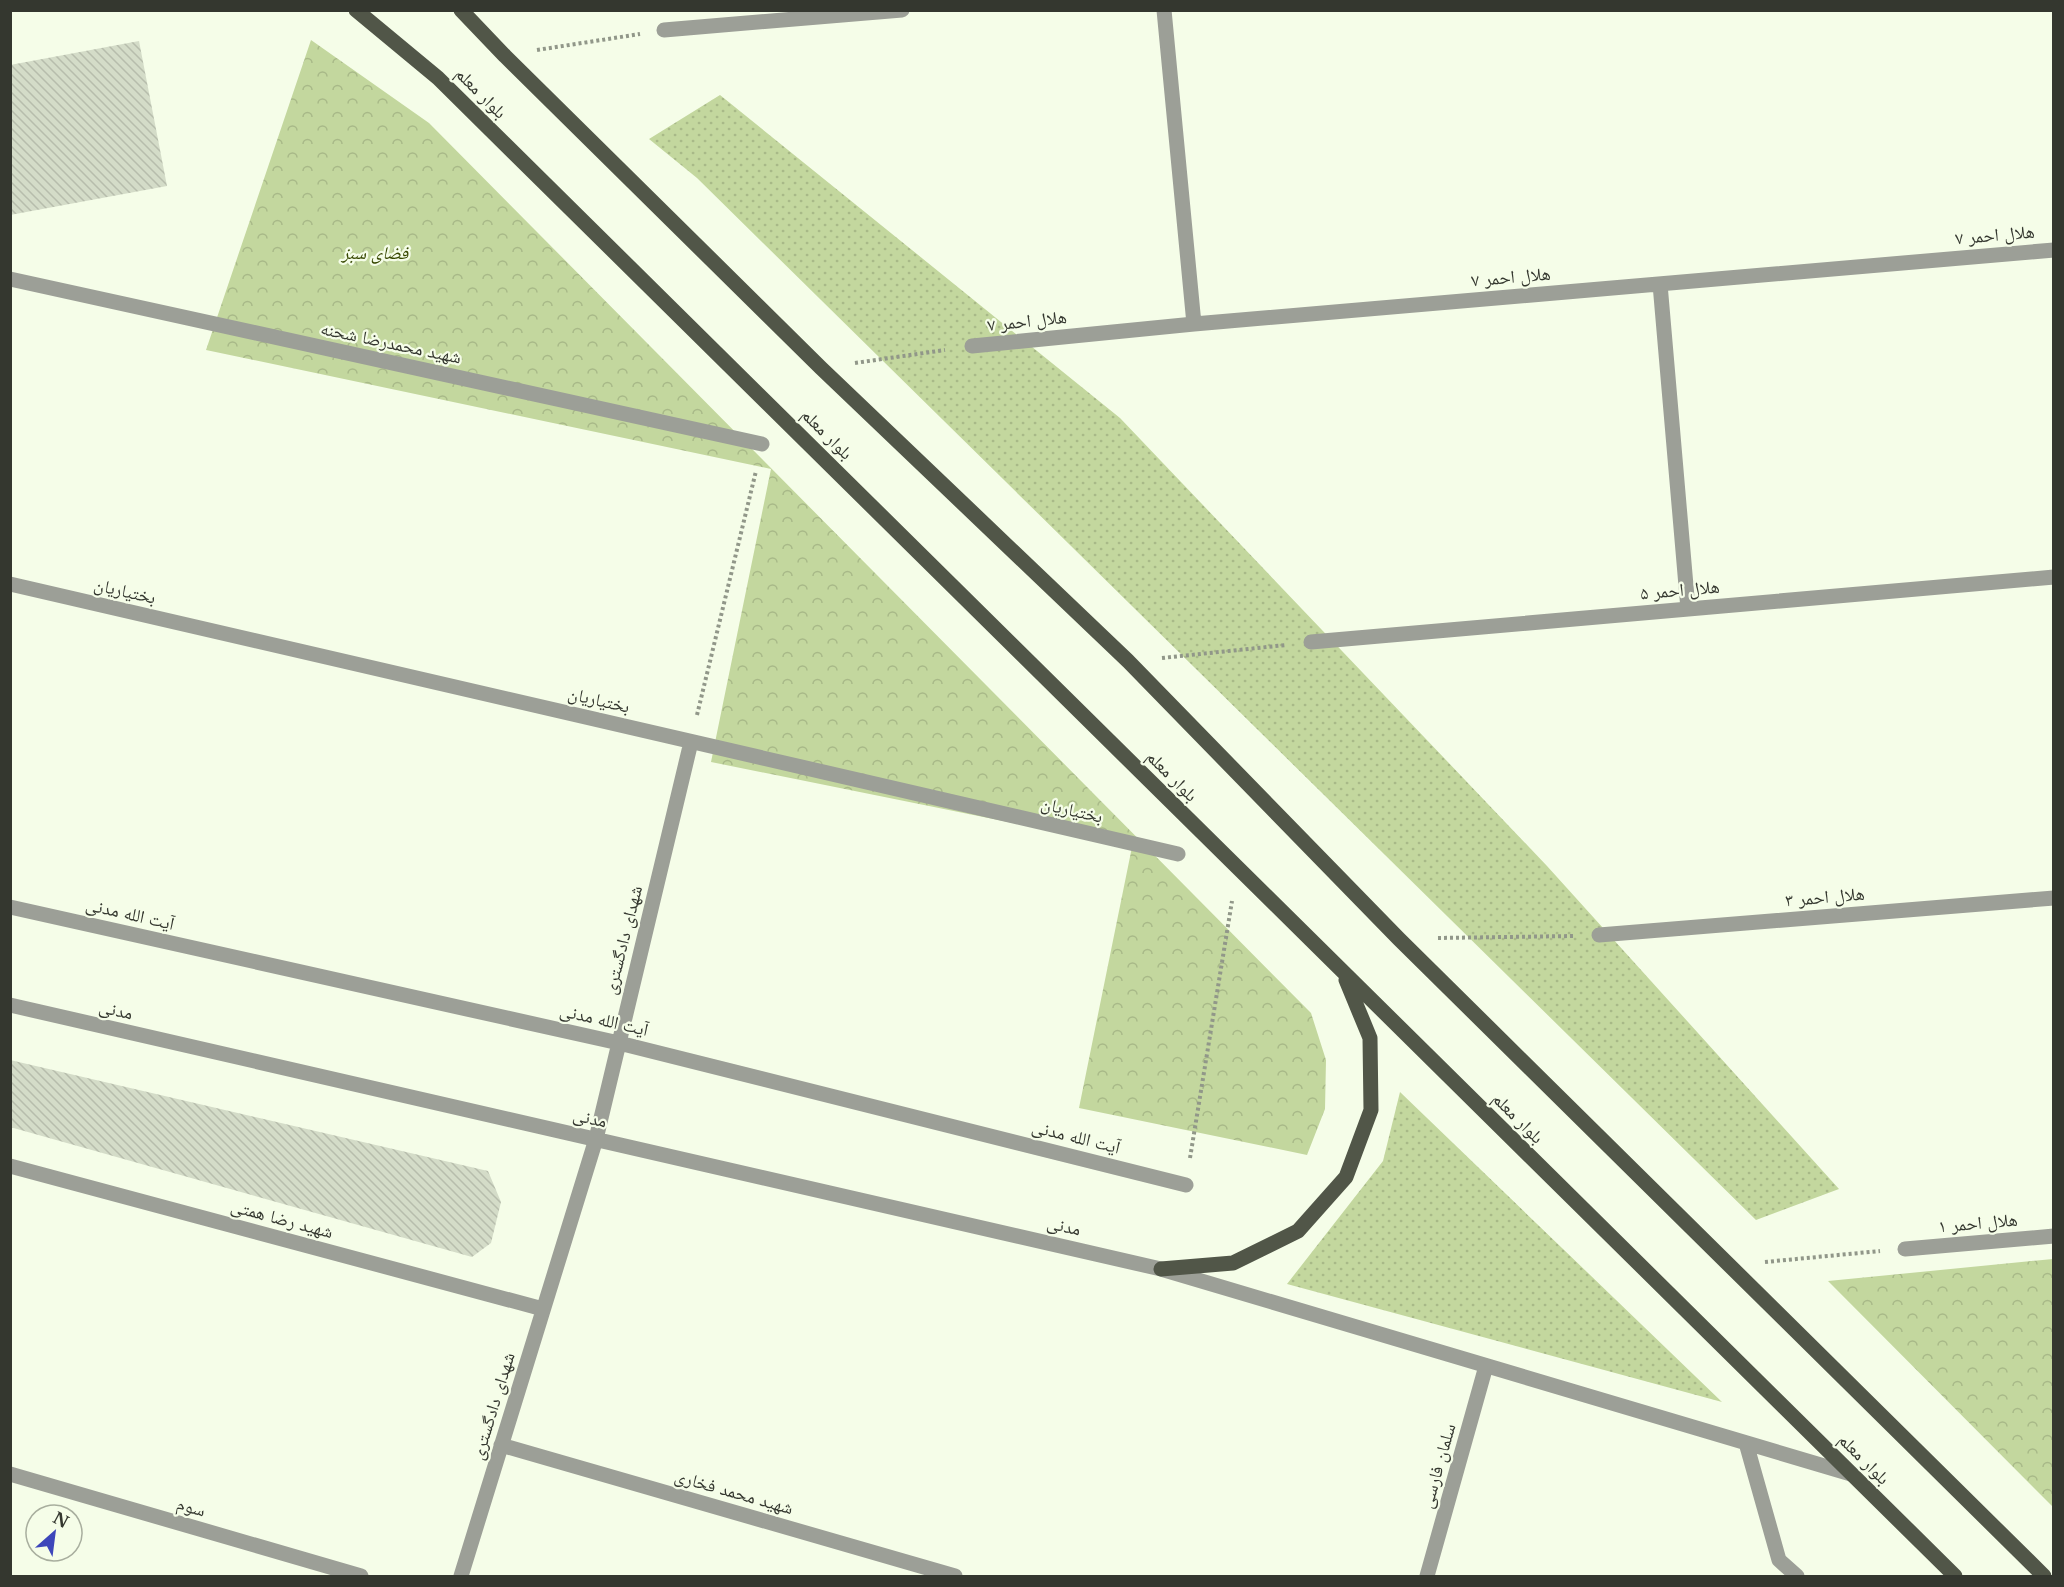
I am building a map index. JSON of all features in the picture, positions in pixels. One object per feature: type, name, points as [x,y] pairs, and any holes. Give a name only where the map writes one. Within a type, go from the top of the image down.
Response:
[{"type":"main road","name":"بلوار معلم","points":[[356,10],[438,78],[1955,1576]]},
{"type":"main road","points":[[461,10],[504,56],[821,368],[1128,661],[1399,939],[2044,1576]]},
{"type":"main road","points":[[1161,1269],[1233,1263],[1298,1231],[1346,1178],[1371,1110],[1370,1038],[1342,971]]},
{"type":"street","points":[[664,30],[808,14],[902,10]]},
{"type":"street","points":[[1164,10],[1194,324]]},
{"type":"street","name":"هلال احمر ۷","points":[[972,346],[1194,324],[2054,250]]},
{"type":"street","name":"شهید محمدرضا شحنه","points":[[10,279],[762,444]]},
{"type":"street","points":[[1660,284],[1689,609]]},
{"type":"street","name":"هلال احمر ۵","points":[[1311,642],[2054,577]]},
{"type":"street","name":"بختیاریان","points":[[10,584],[1178,854]]},
{"type":"street","name":"شهدای دادگستری","points":[[461,1576],[596,1139],[691,742]]},
{"type":"street","name":"هلال احمر ۳","points":[[1599,935],[2054,898]]},
{"type":"street","name":"آیت الله مدنی","points":[[10,907],[619,1043],[1186,1185]]},
{"type":"street","name":"مدنی","points":[[10,1005],[1161,1269],[1851,1474]]},
{"type":"street","name":"شهید رضا همتی","points":[[10,1166],[543,1309]]},
{"type":"street","name":"هلال احمر ۱","points":[[1905,1249],[2054,1236]]},
{"type":"street","name":"سلمان فارسی","points":[[1427,1576],[1486,1366]]},
{"type":"street","points":[[1746,1443],[1779,1560],[1797,1576]]},
{"type":"street","name":"شهید محمد فخاری","points":[[501,1445],[955,1576]]},
{"type":"street","name":"سوم","points":[[10,1474],[361,1576]]},
{"type":"path","points":[[504,56],[664,30]]},
{"type":"path","points":[[821,368],[972,346]]},
{"type":"path","points":[[691,742],[762,444]]},
{"type":"path","points":[[1128,661],[1311,642]]},
{"type":"path","points":[[1186,1185],[1237,867]]},
{"type":"path","points":[[1399,939],[1599,935]]},
{"type":"path","points":[[1729,1265],[1905,1249]]},
{"type":"green space","name":"فضای سبز","points":[[311,40],[429,123],[1311,1013],[1326,1060],[1325,1109],[1307,1155],[1079,1108],[1132,847],[711,762],[771,469],[206,350]]},
{"type":"green space","points":[[720,95],[1120,418],[1547,866],[1839,1189],[1756,1220],[697,178],[649,139]]},
{"type":"green space","points":[[1400,1092],[1722,1402],[1287,1284],[1383,1161]]},
{"type":"green space","points":[[2054,1259],[2053,1507],[1828,1281]]},
{"type":"building","points":[[139,41],[167,186],[10,215],[10,65]]},
{"type":"building","points":[[10,1060],[488,1171],[501,1202],[491,1243],[472,1257],[10,1127]]}]
